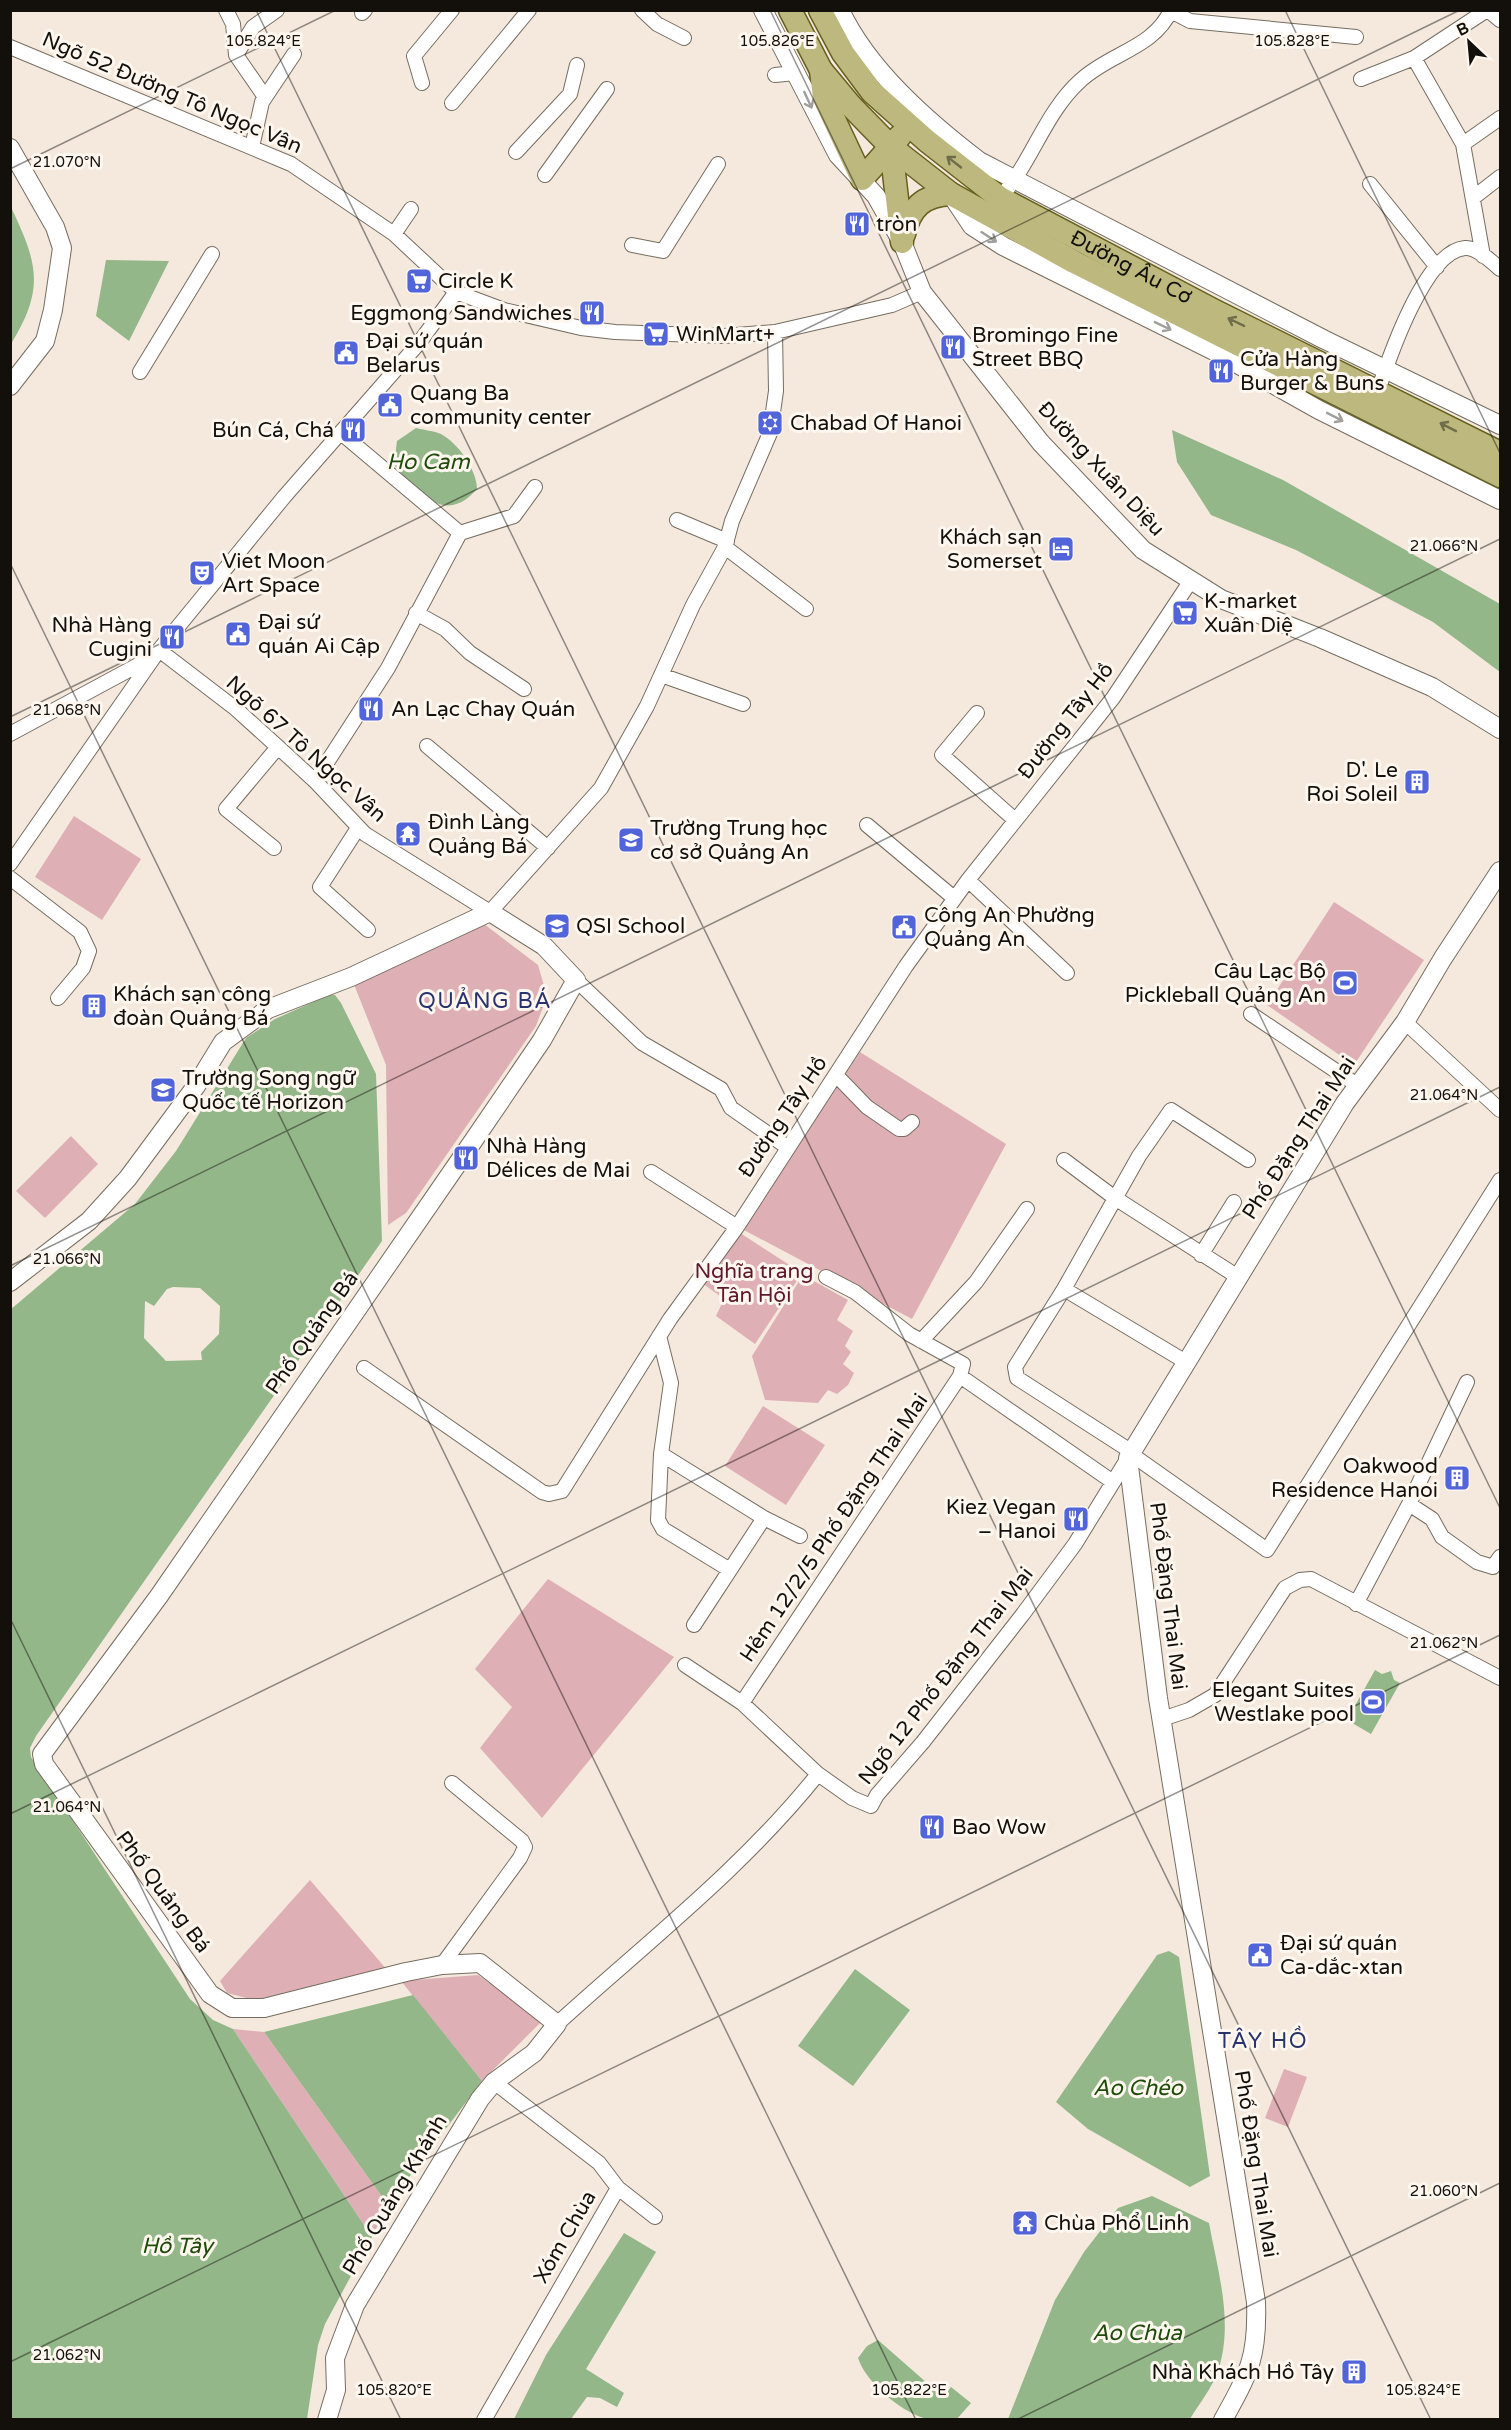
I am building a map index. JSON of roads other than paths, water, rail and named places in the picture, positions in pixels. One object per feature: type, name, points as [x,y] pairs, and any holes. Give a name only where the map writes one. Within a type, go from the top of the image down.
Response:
[{"type":"main road","name":"Đường Âu Cơ","points":[[790,10],[821,70],[851,106],[891,147],[951,194],[1074,262],[1259,345],[1378,391],[1500,453]]},
{"type":"main road","name":"Đường Âu Cơ","points":[[820,10],[857,74],[872,92],[908,125],[1259,345],[1500,476]]},
{"type":"main road","points":[[821,70],[824,98],[862,180],[908,125]]},
{"type":"main road","points":[[891,147],[902,242]]},
{"type":"main road","points":[[902,242],[913,209],[930,197],[951,194]]},
{"type":"street","points":[[226,10],[233,24],[236,56],[265,97]]},
{"type":"street","points":[[236,56],[253,27],[277,10]]},
{"type":"street","points":[[422,83],[414,56],[452,10]]},
{"type":"street","points":[[452,103],[529,10]]},
{"type":"street","points":[[642,10],[657,24],[684,38]]},
{"type":"street","points":[[763,10],[838,155],[862,180]]},
{"type":"street","points":[[1361,79],[1414,58],[1487,10],[1500,20]]},
{"type":"street","points":[[1007,189],[1072,89],[1100,66],[1153,36],[1166,24],[1171,11],[1190,21],[1356,37]]},
{"type":"street","name":"Đường Âu Cơ","points":[[845,13],[874,61],[908,100],[947,136],[979,161],[1007,189],[1500,425]]},
{"type":"street","name":"Ngõ 52 Đường Tô Ngọc Vân","points":[[10,47],[252,147],[308,174],[394,234],[456,292]]},
{"type":"street","points":[[252,147],[265,97],[294,54]]},
{"type":"street","points":[[1414,58],[1463,144],[1473,198],[1494,260]]},
{"type":"street","points":[[516,152],[570,94],[577,65]]},
{"type":"street","points":[[775,75],[795,73]]},
{"type":"street","points":[[545,176],[607,89]]},
{"type":"street","points":[[1463,144],[1500,118]]},
{"type":"street","points":[[10,148],[55,227],[62,248],[53,310],[45,340],[10,386]]},
{"type":"street","points":[[632,245],[663,251],[718,164]]},
{"type":"street","points":[[1473,198],[1500,177]]},
{"type":"street","name":"Đường Xuân Diệu","points":[[862,180],[876,196],[902,242],[922,292],[1049,453],[1143,550],[1190,582],[1221,599],[1320,638],[1432,687],[1500,729]]},
{"type":"street","points":[[1370,184],[1437,267]]},
{"type":"street","name":"Đường Âu Cơ","points":[[951,194],[972,226],[1003,246],[1216,352],[1319,410],[1500,500]]},
{"type":"street","points":[[394,234],[411,208]]},
{"type":"street","points":[[1378,391],[1417,294],[1437,267],[1447,256],[1465,248],[1474,249],[1494,260]]},
{"type":"street","points":[[140,372],[212,254]]},
{"type":"street","points":[[10,864],[157,653],[270,514],[419,343],[456,292],[504,310],[581,328],[615,332],[724,336],[775,332],[892,305],[922,292]]},
{"type":"street","points":[[10,1282],[89,1221],[129,1178],[196,1086],[223,1042],[268,1009],[351,977],[490,912],[601,788],[612,757],[647,706],[693,605],[726,544],[770,433],[776,391],[775,332]]},
{"type":"street","points":[[341,433],[460,533]]},
{"type":"street","points":[[315,780],[388,668],[460,533],[514,516],[535,487]]},
{"type":"street","points":[[677,520],[726,544],[806,609]]},
{"type":"street","name":"Đường Tây Hồ","points":[[364,1368],[542,1492],[555,1494],[562,1491],[659,1336],[737,1227],[906,966],[954,898],[1113,698],[1190,582]]},
{"type":"street","points":[[416,613],[445,629],[470,653],[524,689]]},
{"type":"street","points":[[10,734],[157,653]]},
{"type":"street","name":"Ngõ 67 Tô Ngọc Vân","points":[[157,653],[236,709],[315,780],[365,834],[490,912]]},
{"type":"street","points":[[661,675],[744,704]]},
{"type":"street","points":[[977,713],[942,755],[1015,820]]},
{"type":"street","points":[[427,746],[548,848]]},
{"type":"street","points":[[274,848],[226,809],[278,747]]},
{"type":"street","points":[[867,825],[954,898]]},
{"type":"street","points":[[358,828],[320,887],[368,930]]},
{"type":"street","name":"Phố Đặng Thai Mai","points":[[1223,2420],[1252,2361],[1258,2338],[1256,2302],[1162,1719],[1139,1554],[1130,1455],[1357,1086],[1405,1022],[1443,958],[1500,871]]},
{"type":"street","points":[[10,878],[80,932],[88,951],[83,968],[58,998]]},
{"type":"street","points":[[968,880],[1067,973]]},
{"type":"street","points":[[490,912],[544,946],[642,1043],[721,1089],[731,1108],[787,1147]]},
{"type":"street","name":"Phố Quảng Bá","points":[[557,2024],[480,1963],[442,1965],[406,1972],[264,2008],[232,2008],[210,1994],[44,1764],[42,1754],[159,1596],[467,1150],[542,1040],[576,980]]},
{"type":"street","points":[[1251,1014],[1357,1086]]},
{"type":"street","points":[[1405,1022],[1500,1110]]},
{"type":"street","points":[[836,1075],[867,1107],[899,1129],[904,1130],[912,1122]]},
{"type":"street","points":[[1248,1160],[1171,1110],[1115,1198],[1064,1289],[1031,1338],[1015,1367],[1014,1374],[1267,1551],[1500,1180]]},
{"type":"street","points":[[1064,1160],[1115,1198],[1238,1277]]},
{"type":"street","points":[[651,1172],[737,1227]]},
{"type":"street","points":[[1201,1255],[1234,1202]]},
{"type":"street","points":[[921,1341],[976,1282],[1027,1209]]},
{"type":"street","points":[[826,1277],[855,1292],[921,1341],[963,1364],[960,1376],[1113,1482]]},
{"type":"street","points":[[1064,1289],[1186,1362]]},
{"type":"street","points":[[659,1336],[671,1383],[661,1454],[659,1525],[730,1570]]},
{"type":"street","name":"Hẻm 12/2/5 Phố Đặng Thai Mai","points":[[742,1703],[960,1376]]},
{"type":"street","points":[[1356,1604],[1409,1504],[1467,1382]]},
{"type":"street","points":[[661,1454],[764,1518],[800,1536]]},
{"type":"street","name":"Ngõ 12 Phố Đặng Thai Mai","points":[[818,1774],[852,1798],[871,1806],[877,1795],[923,1742],[1075,1544],[1130,1455]]},
{"type":"street","points":[[1409,1504],[1432,1519],[1442,1537],[1477,1562],[1493,1567],[1500,1557]]},
{"type":"street","points":[[694,1625],[764,1518]]},
{"type":"street","points":[[1162,1719],[1189,1710],[1215,1695],[1285,1588],[1300,1580],[1311,1579],[1500,1678]]},
{"type":"street","points":[[557,2024],[721,1878],[782,1818],[818,1774],[742,1703],[685,1665]]},
{"type":"street","points":[[442,1965],[520,1858],[525,1847],[522,1841],[452,1783]]},
{"type":"street","name":"Phố Quảng Khánh","points":[[327,2420],[336,2391],[335,2358],[355,2305],[397,2238],[437,2166],[494,2082],[534,2053],[557,2024]]},
{"type":"street","name":"Xóm Chùa","points":[[484,2420],[618,2188],[599,2163],[494,2082]]},
{"type":"street","points":[[618,2188],[655,2217]]},
{"type":"water","points":[[10,205],[26,243],[34,274],[29,306],[11,344]]},
{"type":"water","points":[[106,260],[169,261],[129,341],[96,316]]},
{"type":"water","name":"Ho Cam","points":[[416,428],[441,434],[460,450],[474,474],[477,489],[465,500],[454,505],[443,505],[432,501],[422,495],[394,465],[397,441]]},
{"type":"water","points":[[1172,430],[1283,480],[1500,604],[1500,672],[1433,622],[1296,550],[1211,515],[1177,462]]},
{"type":"water","name":"Hồ Tây","points":[[329,995],[335,995],[341,1003],[376,1074],[382,1241],[36,1736],[30,1748],[31,1757],[190,1999],[213,2020],[233,2029],[372,2237],[325,2324],[318,2345],[307,2419],[11,2419],[10,1310],[135,1204],[176,1151],[246,1038],[275,1019]]},
{"type":"water","name":"Elegant Suites Westlake pool","points":[[1375,1670],[1382,1674],[1391,1671],[1394,1680],[1400,1683],[1371,1734],[1347,1720]]},
{"type":"water","name":"Ao Chéo","points":[[1169,1951],[1179,1957],[1210,2176],[1190,2187],[1088,2129],[1056,2102],[1157,1955]]},
{"type":"water","points":[[855,1969],[910,2010],[853,2086],[798,2046]]},
{"type":"water","points":[[413,1995],[482,2081],[388,2205],[264,2032]]},
{"type":"water","name":"Ao Chùa","points":[[1152,2196],[1209,2223],[1223,2297],[1225,2335],[1218,2371],[1205,2396],[1190,2419],[1008,2419],[1055,2300],[1084,2252],[1118,2208]]},
{"type":"water","points":[[624,2233],[656,2252],[586,2369],[624,2393],[617,2407],[600,2398],[587,2397],[571,2419],[514,2419],[546,2355]]},
{"type":"water","points":[[878,2340],[943,2397],[951,2387],[971,2403],[956,2420],[932,2420],[910,2412],[899,2405],[869,2378],[858,2358],[867,2346]]},
{"type":"place","name":"tròn","points":[[857,224]]},
{"type":"place","name":"Circle K","points":[[419,281]]},
{"type":"place","name":"Eggmong Sandwiches","points":[[592,313]]},
{"type":"place","name":"WinMart+","points":[[656,334]]},
{"type":"place","name":"Bromingo Fine Street BBQ","points":[[953,347]]},
{"type":"place","name":"Đại sứ quán Belarus","points":[[346,353]]},
{"type":"place","name":"Cửa Hàng Burger & Buns","points":[[1221,371]]},
{"type":"place","name":"Quang Ba community center","points":[[390,405]]},
{"type":"place","name":"Chabad Of Hanoi","points":[[770,423]]},
{"type":"place","name":"Bún Cá, Chá","points":[[353,430]]},
{"type":"place","name":"Khách sạn Somerset","points":[[1061,549]]},
{"type":"place","name":"Viet Moon Art Space","points":[[202,573]]},
{"type":"place","name":"K-market Xuân Diệ","points":[[1185,613]]},
{"type":"place","name":"Đại sứ quán Ai Cập","points":[[238,634]]},
{"type":"place","name":"Nhà Hàng Cugini","points":[[172,637]]},
{"type":"place","name":"An Lạc Chay Quán","points":[[371,709]]},
{"type":"place","name":"D'. Le Roi Soleil","points":[[1417,782]]},
{"type":"place","name":"Đình Làng Quảng Bá","points":[[408,834]]},
{"type":"place","name":"Trường Trung học cơ sở Quảng An","points":[[631,840]]},
{"type":"place","name":"QSI School","points":[[557,926]]},
{"type":"place","name":"Công An Phường Quảng An","points":[[904,927]]},
{"type":"place","name":"Câu Lạc Bộ Pickleball Quảng An","points":[[1345,983]]},
{"type":"place","name":"Khách sạn công đoàn Quảng Bá","points":[[94,1006]]},
{"type":"place","name":"Trường Song ngữ Quốc tế Horizon","points":[[163,1090]]},
{"type":"place","name":"Nhà Hàng Délices de Mai","points":[[466,1158]]},
{"type":"place","name":"Oakwood Residence Hanoi","points":[[1457,1478]]},
{"type":"place","name":"Kiez Vegan – Hanoi","points":[[1076,1519]]},
{"type":"place","name":"Elegant Suites Westlake pool","points":[[1373,1702]]},
{"type":"place","name":"Bao Wow","points":[[932,1827]]},
{"type":"place","name":"Đại sứ quán Ca-dắc-xtan","points":[[1260,1955]]},
{"type":"place","name":"Chùa Phổ Linh","points":[[1025,2223]]},
{"type":"place","name":"Nhà Khách Hồ Tây","points":[[1354,2372]]},
{"type":"district","name":"QUẢNG BÁ","points":[[485,1001]]},
{"type":"district","name":"TÂY HỒ","points":[[1263,2041]]},
{"type":"park label","name":"Nghĩa trang Tân Hội","points":[[754,1283]]}]
